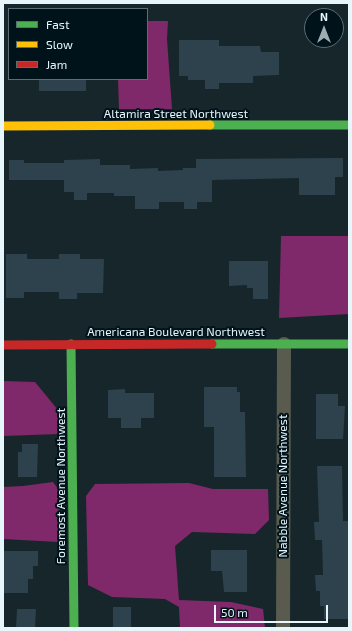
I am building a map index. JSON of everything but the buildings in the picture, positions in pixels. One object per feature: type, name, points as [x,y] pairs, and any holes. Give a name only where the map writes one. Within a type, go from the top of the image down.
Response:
[{"type":"street","name":"Altamira Street Northwest","points":[[3,126],[349,125]]},
{"type":"street","name":"Foremost Avenue Northwest","points":[[72,344],[74,628]]},
{"type":"street","name":"Nabble Avenue Northwest","points":[[283,628],[284,344]]},
{"type":"street","name":"Americana Boulevard Northwest","points":[[3,345],[349,344]]},
{"type":"shaded area","points":[[148,21],[168,21],[167,39],[172,109],[119,109],[118,80],[148,80]]},
{"type":"shaded area","points":[[281,236],[349,236],[349,314],[279,318]]},
{"type":"shaded area","points":[[3,381],[35,382],[58,410],[59,434],[3,436]]},
{"type":"shaded area","points":[[53,482],[61,493],[58,542],[3,539],[3,487]]},
{"type":"shaded area","points":[[189,483],[213,489],[268,489],[269,520],[255,534],[192,532],[175,546],[179,600],[231,602],[263,609],[265,628],[180,628],[179,607],[165,599],[112,597],[88,585],[86,496],[95,484]]},
{"type":"traffic: fast","points":[[210,125],[349,125]]},
{"type":"traffic: fast","points":[[71,344],[74,628]]},
{"type":"traffic: fast","points":[[212,344],[349,344]]},
{"type":"traffic: slow","points":[[3,126],[210,125]]},
{"type":"traffic: jam","points":[[3,345],[212,344]]}]
